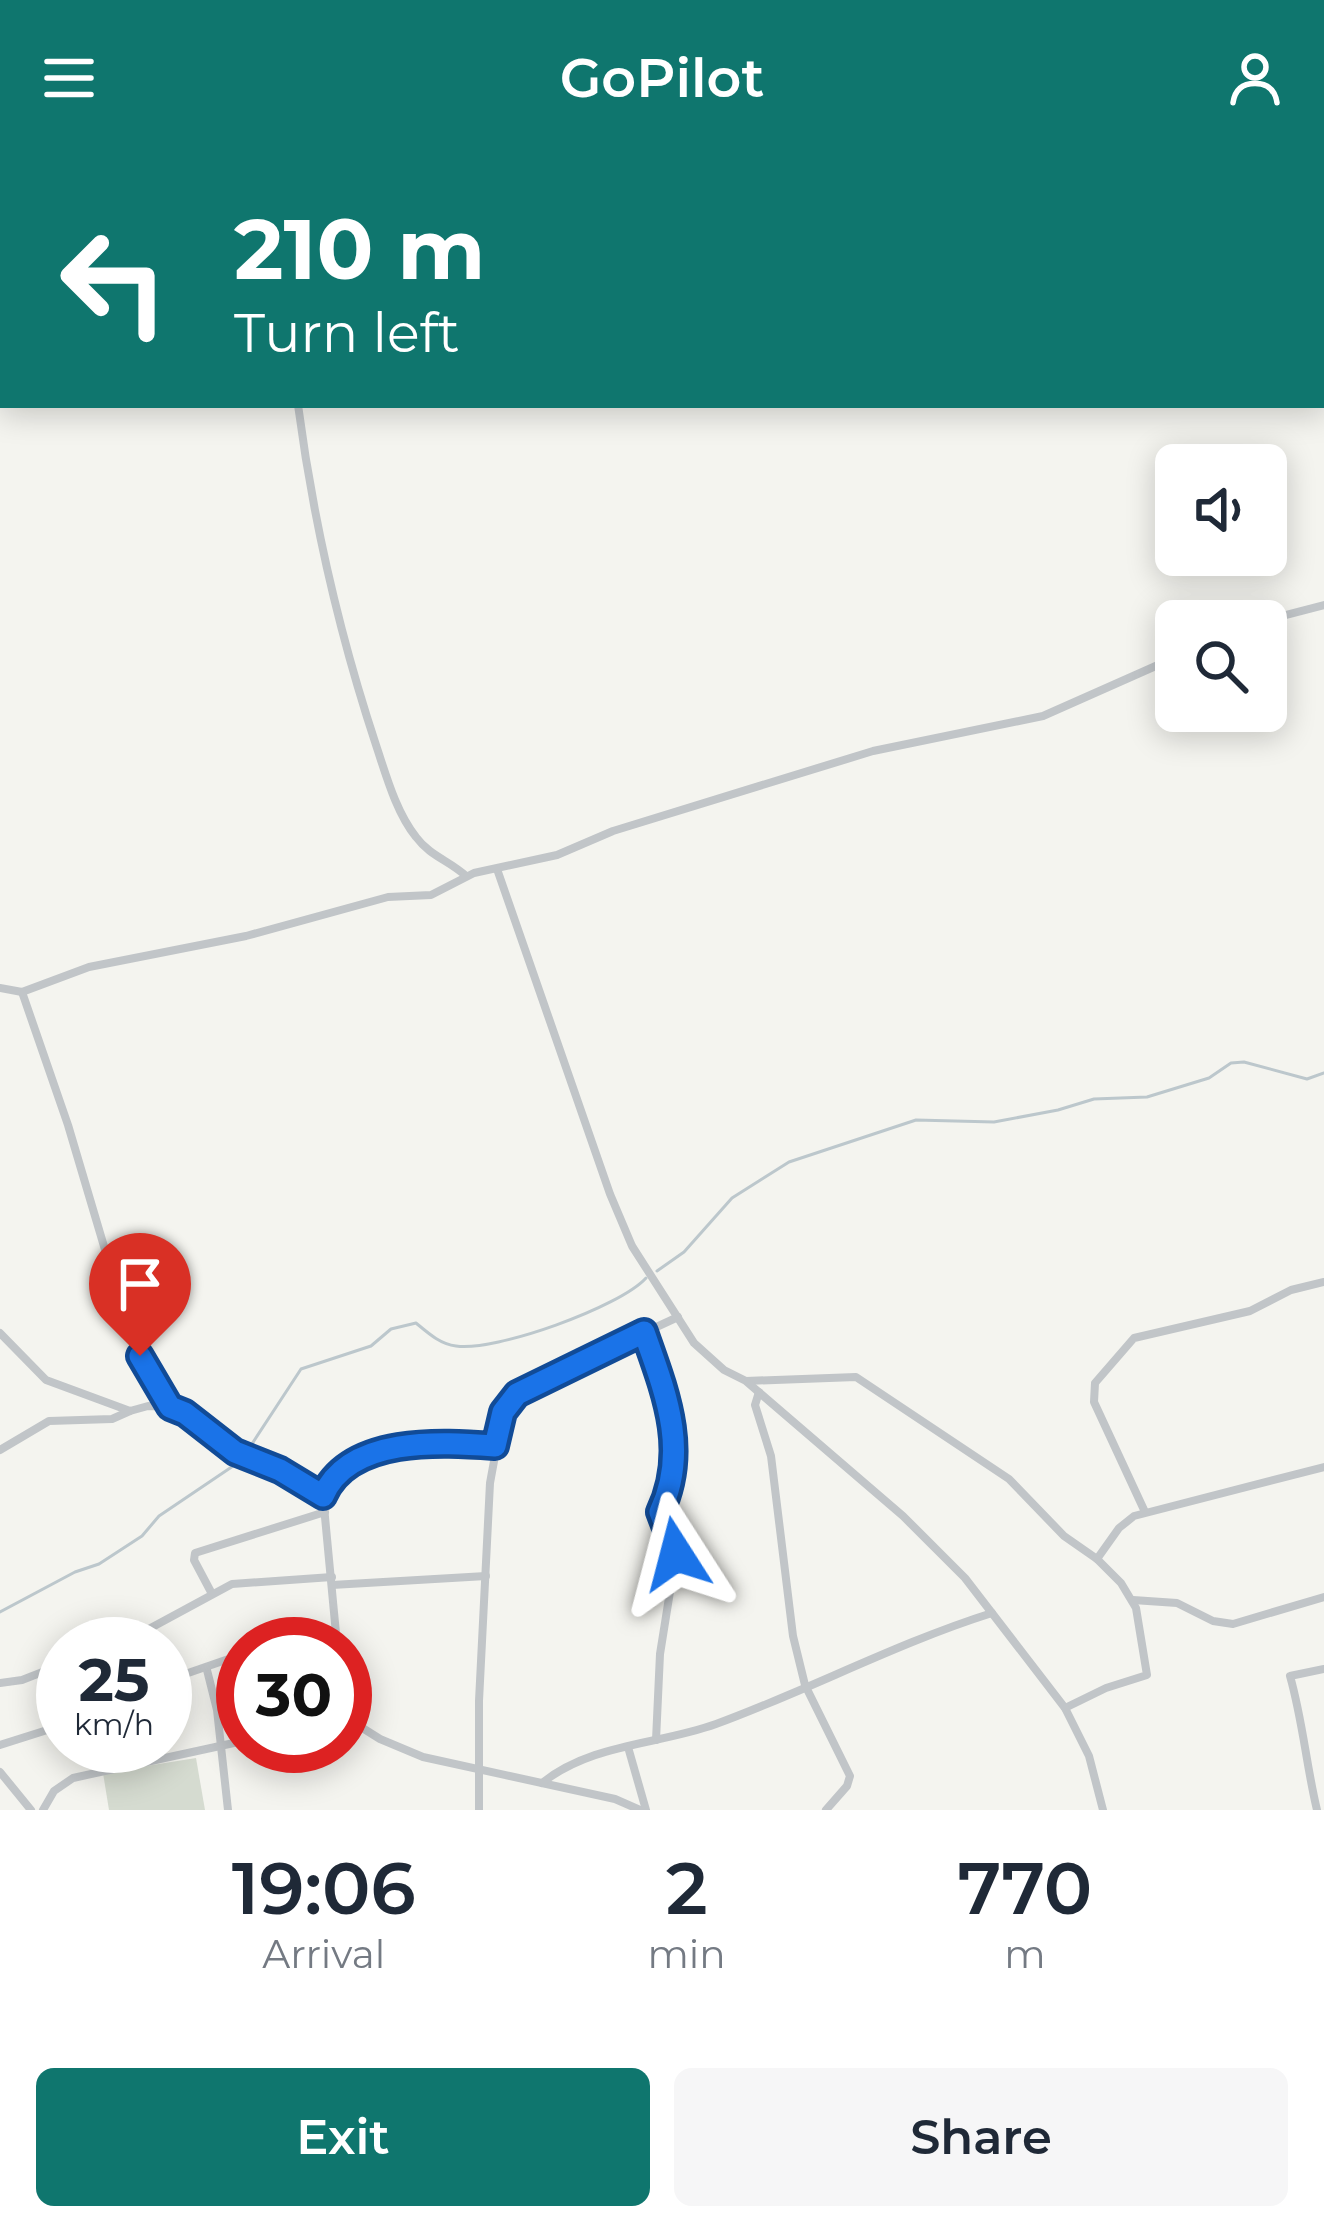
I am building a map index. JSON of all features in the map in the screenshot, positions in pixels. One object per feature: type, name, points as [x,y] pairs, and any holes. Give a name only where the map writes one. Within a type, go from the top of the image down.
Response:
[{"type":"street","points":[[298,408],[307,473],[357,686],[387,778],[413,835],[441,862],[466,876]]},
{"type":"street","points":[[1287,615],[1324,605]]},
{"type":"street","points":[[0,988],[22,992],[89,967],[247,936],[388,897],[431,895],[466,876],[557,855],[613,831],[873,751],[1043,716],[1155,666]]},
{"type":"street","points":[[497,868],[632,1246],[702,1353],[746,1381],[953,1565],[1066,1708],[1089,1756],[1103,1810]]},
{"type":"street","points":[[22,992],[52,1074],[130,1334],[170,1407]]},
{"type":"street","points":[[1145,1512],[1094,1402],[1095,1383],[1134,1338],[1250,1311],[1292,1290],[1324,1282]]},
{"type":"street","points":[[479,1810],[487,1511],[503,1412],[517,1394],[678,1317]]},
{"type":"street","points":[[644,1332],[660,1379],[676,1459],[669,1495],[660,1512],[676,1554],[659,1654],[656,1740]]},
{"type":"street","points":[[0,1333],[46,1380],[130,1411]]},
{"type":"street","points":[[746,1381],[856,1377],[1018,1486],[1064,1536],[1097,1559],[1133,1600],[1147,1675],[1066,1708]]},
{"type":"street","points":[[759,1392],[755,1410],[771,1456],[793,1636],[805,1685],[850,1776],[826,1810]]},
{"type":"street","points":[[0,1450],[49,1421],[112,1419],[148,1406],[170,1407],[185,1413],[235,1452],[280,1470],[323,1496]]},
{"type":"street","points":[[334,1617],[323,1496],[342,1471],[381,1451],[441,1443],[495,1446]]},
{"type":"street","points":[[1097,1559],[1126,1522],[1145,1512],[1324,1467]]},
{"type":"street","points":[[211,1592],[194,1560],[196,1553],[325,1512]]},
{"type":"street","points":[[168,1617],[211,1592],[250,1580],[486,1576]]},
{"type":"street","points":[[1133,1600],[1177,1603],[1213,1621],[1233,1624],[1324,1597]]},
{"type":"street","points":[[542,1783],[572,1763],[710,1726],[929,1634],[992,1613]]},
{"type":"street","points":[[192,1674],[216,1666]]},
{"type":"street","points":[[1318,1810],[1301,1744],[1305,1729],[1290,1676],[1324,1669]]},
{"type":"street","points":[[207,1670],[216,1714]]},
{"type":"street","points":[[0,1683],[36,1675]]},
{"type":"street","points":[[372,1732],[401,1749],[616,1799],[643,1810]]},
{"type":"street","points":[[0,1745],[36,1734]]},
{"type":"street","points":[[43,1810],[55,1791],[73,1778],[216,1745]]},
{"type":"street","points":[[628,1747],[643,1810]]},
{"type":"street","points":[[0,1772],[31,1810]]},
{"type":"street","points":[[225,1773],[228,1810]]},
{"type":"shaded area","points":[[196,1758],[205,1810],[109,1810],[103,1773],[192,1773],[192,1759]]},
{"type":"waterway","points":[[657,1271],[684,1252],[732,1198],[789,1162],[916,1120],[994,1122],[1094,1099],[1147,1097],[1209,1078],[1231,1063],[1244,1062],[1307,1079],[1324,1073]]},
{"type":"waterway","points":[[246,1453],[301,1369],[371,1346],[391,1329],[416,1323],[456,1346],[498,1342],[585,1314],[646,1278]]},
{"type":"waterway","points":[[0,1612],[99,1564],[239,1462]]},
{"type":"route","points":[[140,1356],[170,1407],[185,1413],[235,1452],[280,1470],[323,1496],[342,1471],[381,1451],[441,1443],[495,1446],[503,1412],[517,1394],[644,1332],[676,1452],[669,1495],[660,1512],[676,1554]]}]
